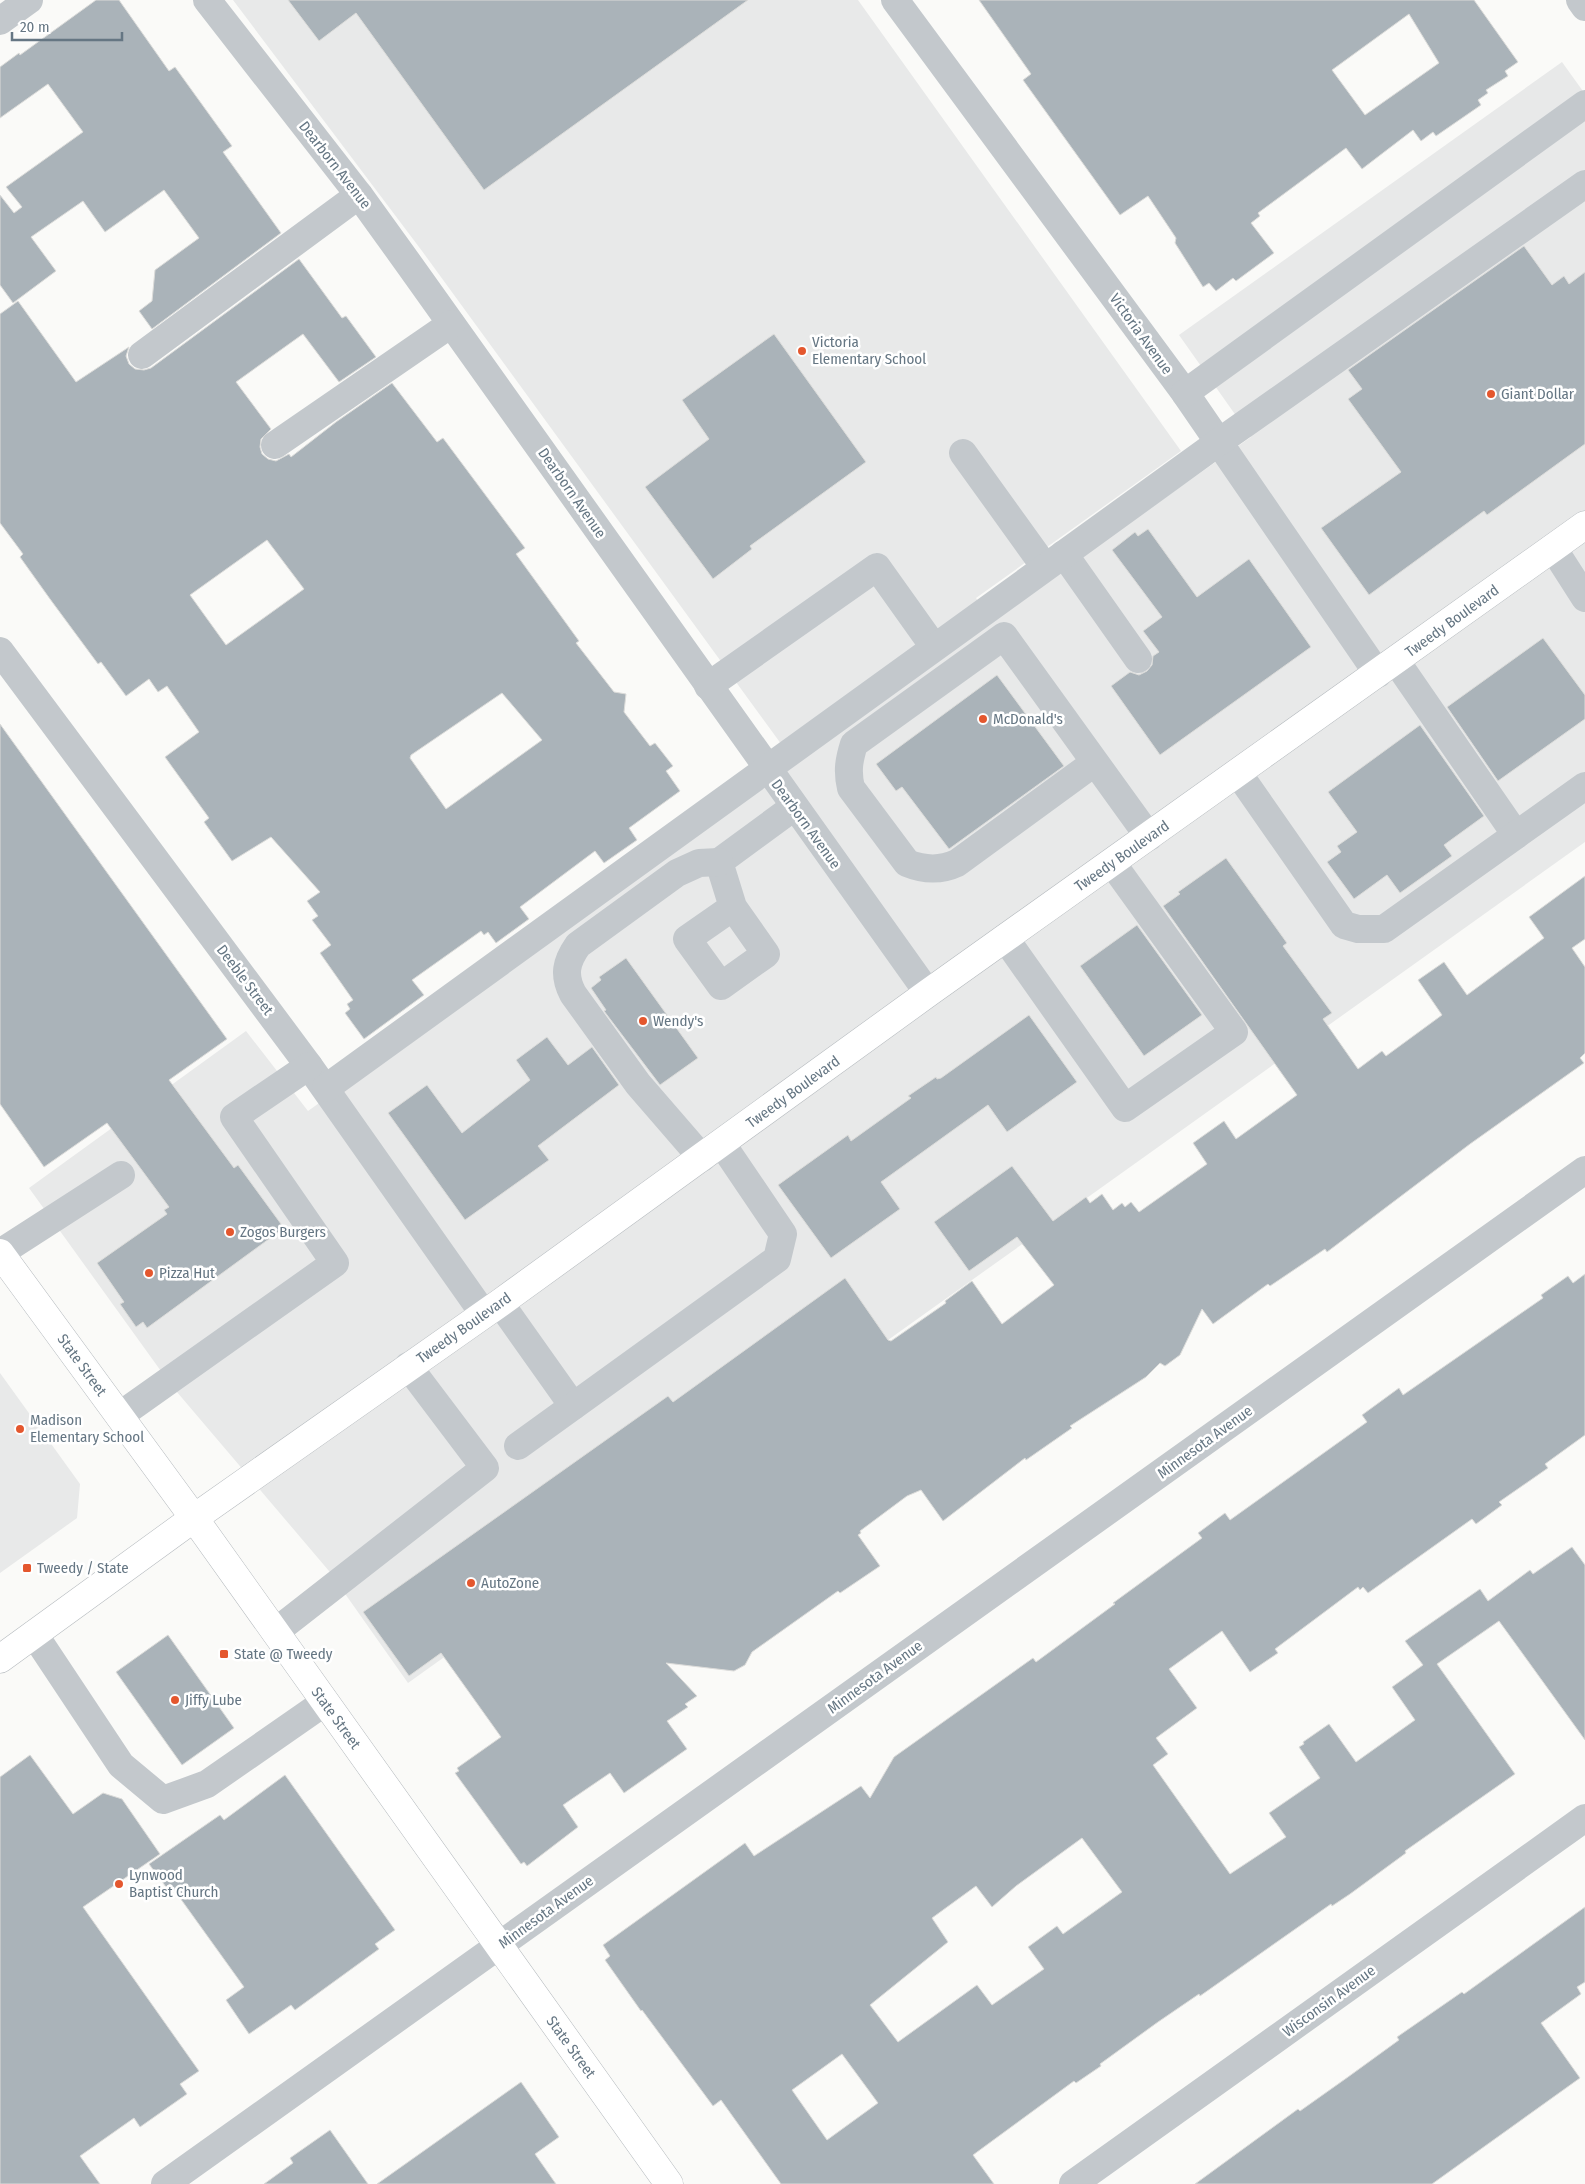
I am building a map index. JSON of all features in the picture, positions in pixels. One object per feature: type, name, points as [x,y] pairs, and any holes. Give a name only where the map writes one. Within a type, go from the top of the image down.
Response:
[{"type":"main road","name":"Tweedy Boulevard","points":[[0,1659],[194,1518],[712,1151],[928,993],[1585,525]]},
{"type":"main road","name":"State Street","points":[[0,1253],[194,1518],[669,2184]]},
{"type":"street","points":[[0,21],[29,0]]},
{"type":"street","name":"Dearborn Avenue","points":[[206,0],[359,195],[928,993]]},
{"type":"street","name":"Victoria Avenue","points":[[896,0],[1219,442],[1387,667],[1516,835]]},
{"type":"street","points":[[1580,0],[1585,7]]},
{"type":"street","points":[[1185,394],[1585,104]]},
{"type":"street","points":[[326,1088],[1219,442],[1585,184]]},
{"type":"street","points":[[142,355],[359,195]]},
{"type":"street","points":[[275,445],[451,324]]},
{"type":"street","points":[[964,453],[1138,659]]},
{"type":"street","points":[[1553,548],[1585,598]]},
{"type":"street","points":[[708,686],[877,567],[934,647]]},
{"type":"street","points":[[1094,762],[957,863],[947,867],[931,869],[918,868],[907,863],[850,788],[848,774],[849,759],[854,744],[1004,636],[1149,837]]},
{"type":"street","name":"Deeble Street","points":[[0,651],[492,1308],[573,1406]]},
{"type":"street","points":[[1238,774],[1344,925],[1358,929],[1384,929],[1585,786]]},
{"type":"street","points":[[518,1446],[776,1258],[783,1234],[712,1151],[638,1084],[573,994],[568,983],[566,970],[570,957],[578,945],[678,873],[699,863],[719,862],[794,806]]},
{"type":"street","points":[[719,862],[733,907]]},
{"type":"street","points":[[1005,938],[1125,1108],[1234,1032],[1112,863]]},
{"type":"street","points":[[119,1416],[334,1263],[234,1117],[310,1066]]},
{"type":"street","name":"Minnesota Avenue","points":[[165,2184],[1585,1170]]},
{"type":"street","points":[[0,1253],[120,1175]]},
{"type":"street","points":[[275,1632],[486,1468],[408,1366]]},
{"type":"street","points":[[34,1634],[121,1765],[163,1800],[207,1784],[324,1702]]},
{"type":"street","name":"Wisconsin Avenue","points":[[1073,2184],[1585,1818]]},
{"type":"shaded area","points":[[233,0],[858,0],[1181,451],[976,598],[992,620],[1251,437],[1179,335],[1562,62],[1585,94],[1585,842],[408,1683],[329,1571],[171,1385],[29,1188],[246,1031],[308,1111],[795,763],[422,251]]},
{"type":"shaded area","name":"Madison Elementary School","points":[[0,1373],[80,1484],[77,1518],[0,1573]]},
{"type":"building","points":[[96,0],[119,0],[169,71],[175,67],[232,146],[223,152],[281,233],[152,329],[139,311],[152,301],[155,270],[199,238],[164,190],[105,232],[83,201],[31,237],[56,271],[13,303],[0,285],[0,195],[14,213],[22,207],[6,187],[83,132],[48,84],[0,118],[0,67],[19,53],[20,55]]},
{"type":"building","points":[[288,0],[748,0],[484,190],[356,13],[319,41]]},
{"type":"building","points":[[979,0],[1474,0],[1518,62],[1505,71],[1508,76],[1486,90],[1488,93],[1478,100],[1481,105],[1436,136],[1433,132],[1421,141],[1413,130],[1362,169],[1346,148],[1258,213],[1260,216],[1251,223],[1274,253],[1236,281],[1233,278],[1216,291],[1209,283],[1203,287],[1175,243],[1176,238],[1148,196],[1120,215],[1023,80],[1031,74]],"holes":[[[1409,14],[1439,63],[1365,115],[1332,70]]]},
{"type":"building","name":"Giant Dollar","points":[[1524,246],[1552,285],[1564,276],[1569,284],[1585,272],[1585,444],[1487,515],[1484,511],[1369,595],[1321,528],[1401,472],[1348,399],[1362,389],[1348,370]]},
{"type":"building","points":[[299,259],[342,318],[346,316],[376,357],[339,382],[303,334],[236,382],[271,429],[261,439],[260,447],[262,454],[268,459],[276,461],[289,454],[291,457],[336,422],[392,383],[437,442],[443,438],[525,548],[516,554],[579,641],[576,643],[614,692],[626,694],[624,712],[650,746],[655,743],[673,766],[666,771],[680,791],[629,828],[637,840],[604,863],[595,851],[520,907],[529,919],[496,943],[488,932],[484,935],[481,931],[412,980],[424,995],[364,1039],[345,1013],[350,1009],[347,1004],[353,1000],[320,953],[331,945],[312,920],[318,916],[307,901],[320,892],[271,837],[232,861],[204,822],[209,818],[165,757],[199,732],[167,686],[158,692],[149,679],[126,696],[101,662],[98,664],[50,599],[20,557],[23,554],[0,523],[0,314],[18,301],[76,382],[129,347],[126,356],[129,364],[135,369],[144,370],[151,368]],"holes":[[[267,540],[304,589],[226,645],[190,595]],[[502,693],[542,740],[446,809],[410,758],[411,755]]]},
{"type":"building","points":[[774,334],[866,462],[750,546],[752,549],[713,579],[645,487],[709,439],[682,400]]},
{"type":"building","points":[[1148,529],[1197,597],[1249,559],[1311,647],[1160,755],[1111,686],[1130,672],[1139,675],[1147,671],[1152,665],[1153,656],[1159,652],[1143,631],[1162,617],[1112,550],[1135,532],[1138,536]]},
{"type":"building","points":[[1543,638],[1585,695],[1585,719],[1498,781],[1447,707]]},
{"type":"building","name":"McDonald's","points":[[997,675],[1064,766],[949,849],[902,787],[896,791],[876,764]]},
{"type":"building","points":[[0,724],[227,1039],[169,1080],[234,1168],[238,1165],[284,1228],[147,1328],[143,1322],[136,1327],[120,1304],[124,1302],[97,1263],[167,1214],[164,1210],[169,1207],[107,1123],[44,1167],[0,1104]]},
{"type":"building","points":[[1420,725],[1484,816],[1444,845],[1452,856],[1400,893],[1387,875],[1354,899],[1327,862],[1341,852],[1337,846],[1357,832],[1328,792]]},
{"type":"building","points":[[1226,858],[1287,943],[1283,946],[1332,1013],[1323,1019],[1358,1069],[1382,1051],[1386,1056],[1442,1015],[1418,980],[1444,962],[1467,995],[1544,938],[1529,917],[1585,876],[1585,939],[1572,948],[1585,967],[1585,1053],[1580,1058],[1584,1063],[1470,1144],[1327,1252],[1325,1249],[1270,1286],[1268,1284],[1213,1324],[1202,1309],[1180,1355],[1165,1366],[1160,1363],[1146,1377],[1070,1426],[1072,1428],[1026,1460],[1025,1458],[943,1521],[921,1490],[907,1496],[860,1531],[861,1533],[858,1535],[880,1566],[840,1593],[838,1591],[752,1652],[745,1665],[734,1671],[666,1663],[697,1696],[685,1704],[688,1707],[667,1721],[687,1749],[624,1793],[610,1773],[563,1805],[578,1827],[527,1866],[524,1862],[521,1864],[455,1773],[459,1771],[457,1768],[501,1737],[441,1653],[409,1676],[363,1612],[668,1396],[673,1402],[845,1278],[888,1340],[891,1341],[946,1303],[945,1301],[972,1281],[1002,1324],[1054,1285],[1017,1237],[969,1271],[934,1222],[1012,1166],[1053,1221],[1086,1197],[1090,1203],[1102,1194],[1113,1210],[1122,1203],[1125,1207],[1131,1202],[1139,1212],[1207,1164],[1193,1143],[1224,1121],[1236,1139],[1297,1095],[1163,906],[1180,894],[1178,892]]},
{"type":"building","points":[[1137,925],[1202,1015],[1144,1056],[1080,966]]},
{"type":"building","name":"Wendy's","points":[[626,958],[698,1058],[660,1085],[604,1011],[606,1010],[591,988],[601,980],[599,977]]},
{"type":"building","points":[[1029,1015],[1077,1082],[1007,1132],[988,1105],[881,1182],[900,1209],[831,1258],[778,1185],[848,1135],[851,1141],[911,1098],[908,1096],[936,1077],[937,1079],[941,1078]]},
{"type":"building","points":[[547,1037],[568,1065],[592,1047],[619,1085],[538,1146],[549,1160],[465,1220],[388,1113],[427,1085],[462,1133],[530,1080],[516,1060]]},
{"type":"building","points":[[1585,1274],[1585,1435],[1545,1464],[1548,1468],[1499,1502],[1502,1505],[1476,1524],[1472,1519],[1368,1593],[1363,1587],[1360,1590],[1358,1587],[1275,1649],[1278,1653],[1250,1672],[1222,1631],[1169,1669],[1197,1708],[1156,1738],[1168,1754],[1153,1765],[1230,1874],[1286,1837],[1269,1813],[1320,1778],[1299,1747],[1304,1744],[1303,1742],[1329,1724],[1356,1762],[1415,1720],[1392,1687],[1423,1665],[1405,1641],[1480,1589],[1488,1601],[1530,1570],[1533,1574],[1572,1547],[1585,1565],[1585,1740],[1499,1621],[1437,1664],[1515,1774],[1405,1851],[1406,1853],[1350,1894],[1332,1906],[1331,1904],[1200,1996],[1199,1994],[1158,2022],[1100,2064],[1101,2066],[1076,2083],[1074,2081],[973,2155],[994,2184],[781,2184],[721,2100],[713,2106],[641,2011],[605,1960],[610,1956],[603,1945],[745,1843],[754,1856],[861,1786],[870,1798],[894,1757],[1033,1658],[1036,1662],[1115,1604],[1113,1603],[1202,1538],[1198,1533],[1225,1513],[1230,1520],[1367,1422],[1362,1415],[1399,1388],[1403,1395],[1543,1298],[1541,1295],[1568,1276],[1573,1283]],"holes":[[[1082,1838],[1122,1892],[1063,1934],[1057,1926],[1028,1947],[1044,1969],[992,2005],[977,1985],[898,2042],[870,2005],[948,1942],[932,1918],[976,1886],[992,1907],[1016,1886]],[[842,2054],[878,2103],[827,2140],[792,2090]]]},
{"type":"building","name":"Jiffy Lube","points":[[168,1635],[234,1728],[182,1765],[116,1672]]},
{"type":"building","points":[[30,1755],[73,1814],[103,1793],[122,1799],[160,1854],[83,1907],[199,2071],[180,2084],[187,2094],[140,2127],[134,2118],[80,2156],[100,2184],[0,2184],[0,1777]]},
{"type":"building","points":[[285,1775],[395,1930],[375,1944],[379,1949],[295,2010],[291,2005],[249,2034],[226,2000],[244,1987],[170,1884],[166,1887],[149,1864],[220,1815],[224,1820]]},
{"type":"building","points":[[1585,1907],[1585,1982],[1577,1987],[1581,1994],[1541,2023],[1580,2078],[1432,2184],[1195,2184],[1298,2109],[1300,2111],[1399,2040],[1397,2037],[1462,1992],[1464,1994]]},
{"type":"building","points":[[521,2082],[559,2137],[535,2154],[556,2184],[377,2184]]},
{"type":"building","points":[[330,2130],[368,2184],[264,2184],[293,2163],[290,2158]]},
{"type":"place","name":"Victoria Elementary School","points":[[802,351]]},
{"type":"place","name":"Giant Dollar","points":[[1491,394]]},
{"type":"place","name":"McDonald's","points":[[983,719]]},
{"type":"place","name":"Wendy's","points":[[643,1021]]},
{"type":"place","name":"Zogos Burgers","points":[[230,1232]]},
{"type":"place","name":"Pizza Hut","points":[[149,1273]]},
{"type":"place","name":"Madison Elementary School","points":[[20,1429]]},
{"type":"place","name":"Tweedy / State","points":[[27,1568]]},
{"type":"place","name":"AutoZone","points":[[471,1583]]},
{"type":"place","name":"State @ Tweedy","points":[[224,1654]]},
{"type":"place","name":"Jiffy Lube","points":[[175,1700]]},
{"type":"place","name":"Lynwood Baptist Church","points":[[119,1884]]}]
